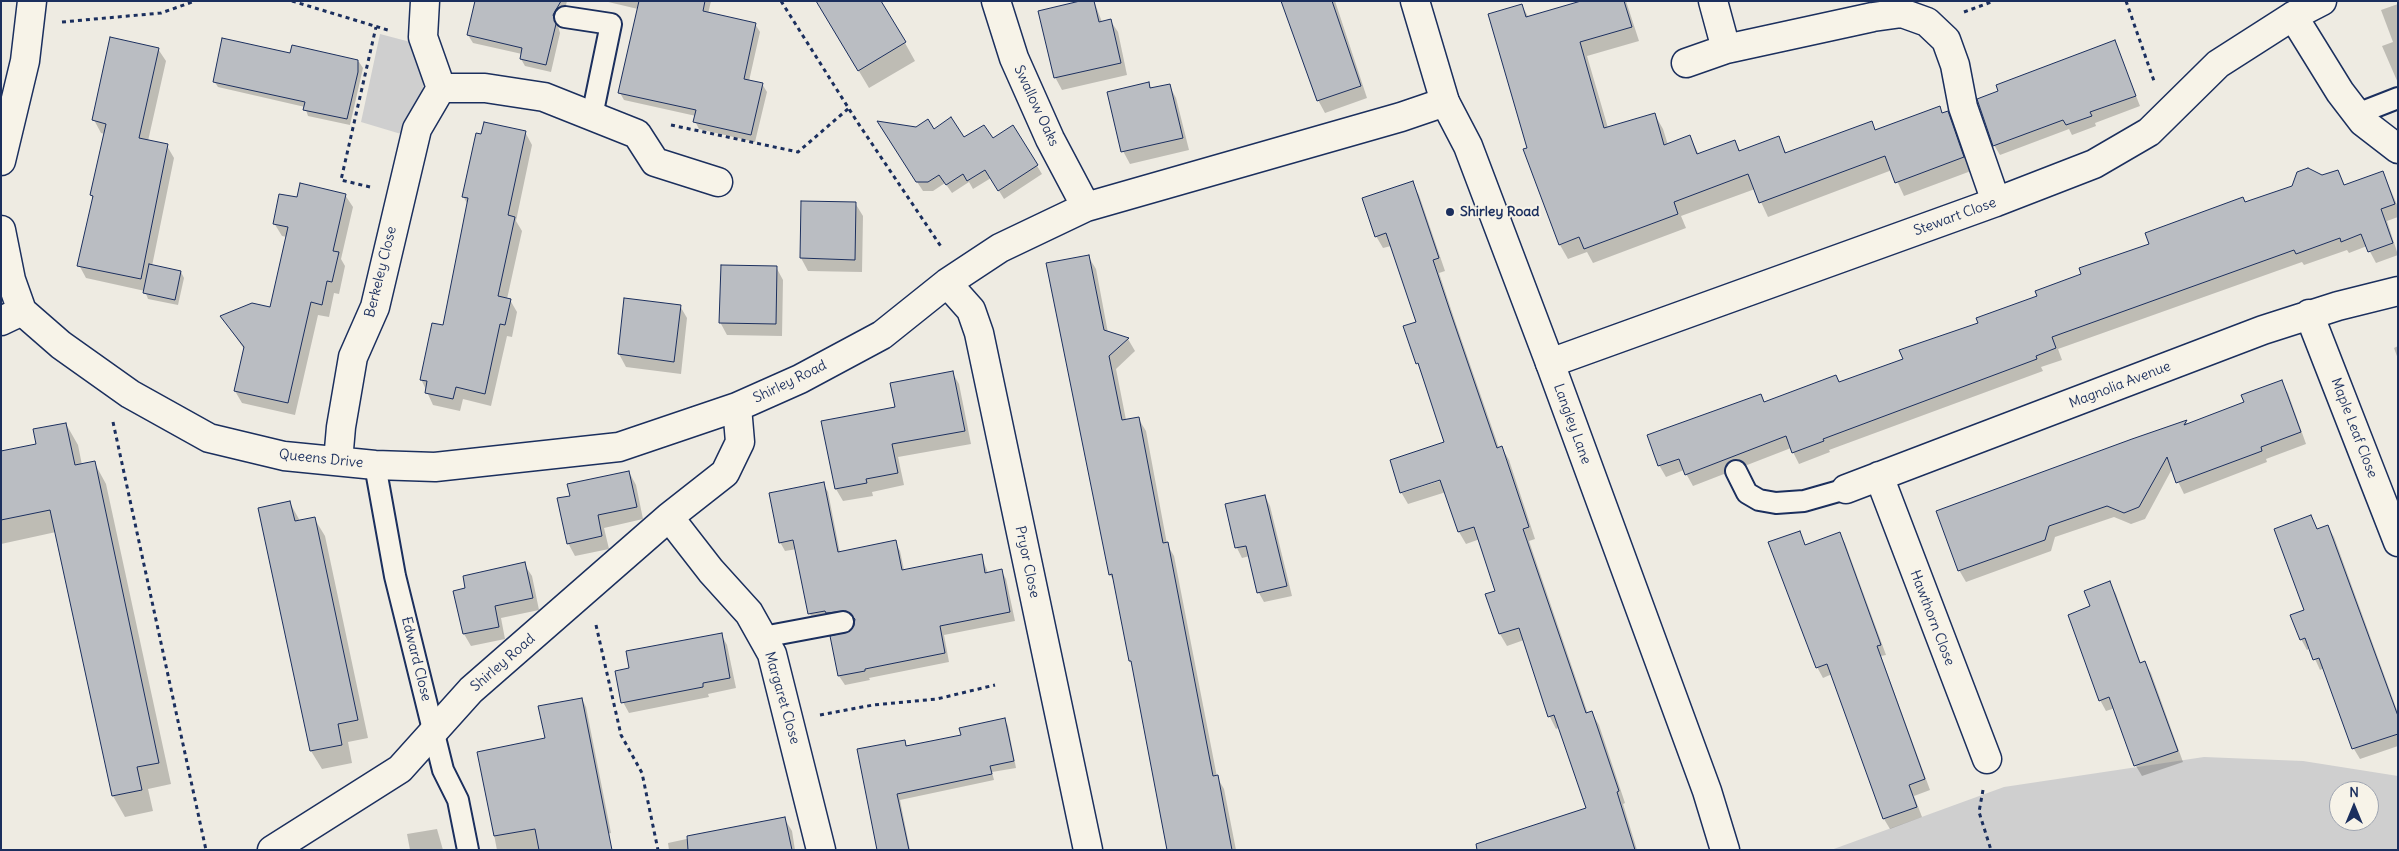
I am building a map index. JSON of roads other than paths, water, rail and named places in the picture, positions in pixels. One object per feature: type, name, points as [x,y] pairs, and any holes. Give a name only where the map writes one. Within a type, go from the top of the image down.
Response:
[{"type":"street","points":[[424,1],[424,41],[441,88],[485,88],[544,97],[637,134],[654,162],[718,182]]},
{"type":"street","name":"Swallow Oaks","points":[[996,1],[1018,67],[1050,139],[1086,207]]},
{"type":"street","name":"Langley Lane","points":[[1415,1],[1445,102],[1468,146],[1550,363],[1708,792],[1725,850]]},
{"type":"street","points":[[1713,1],[1726,49]]},
{"type":"street","name":"Stewart Close","points":[[1550,363],[1996,202],[2094,164],[2149,132],[2218,64],[2293,16],[2322,1]]},
{"type":"street","points":[[1,161],[25,61],[30,13]]},
{"type":"street","points":[[1686,63],[1726,49],[1872,17],[1902,13],[1927,22],[1946,40],[1954,65],[1963,107],[1996,202]]},
{"type":"street","points":[[2293,16],[2326,70],[2363,122],[2398,149]]},
{"type":"street","name":"Berkeley Close","points":[[338,461],[341,428],[353,357],[375,307],[417,129],[441,88]]},
{"type":"street","name":"Shirley Road","points":[[272,850],[400,769],[471,690],[669,517],[725,473],[740,442],[737,407],[800,379],[882,335],[954,279],[1000,248],[1086,207],[1401,117],[1445,102]]},
{"type":"street","name":"Queens Drive","points":[[1,230],[12,280],[12,316],[61,345],[130,394],[209,438],[284,456],[376,465],[435,467],[619,447],[737,407]]},
{"type":"street","name":"Pryor Close","points":[[954,279],[971,310],[979,333],[1088,850]]},
{"type":"street","name":"Magnolia Avenue","points":[[1846,489],[2309,314],[2398,291]]},
{"type":"street","name":"Maple Leaf Close","points":[[2309,314],[2398,542]]},
{"type":"street","name":"Hawthorn Close","points":[[1879,476],[1987,759]]},
{"type":"street","name":"Margaret Close","points":[[669,517],[711,571],[749,613],[772,654],[821,850]]},
{"type":"lane","points":[[565,17],[611,24],[592,116]]},
{"type":"lane","points":[[2357,114],[2398,98]]},
{"type":"lane","name":"Edward Close","points":[[376,465],[395,576],[443,770],[458,800],[468,850]]},
{"type":"lane","points":[[1736,471],[1747,493],[1758,500],[1776,503],[1804,501],[1846,489]]},
{"type":"lane","points":[[763,637],[844,622]]},
{"type":"place","name":"Shirley Road","points":[[1450,212]]}]
